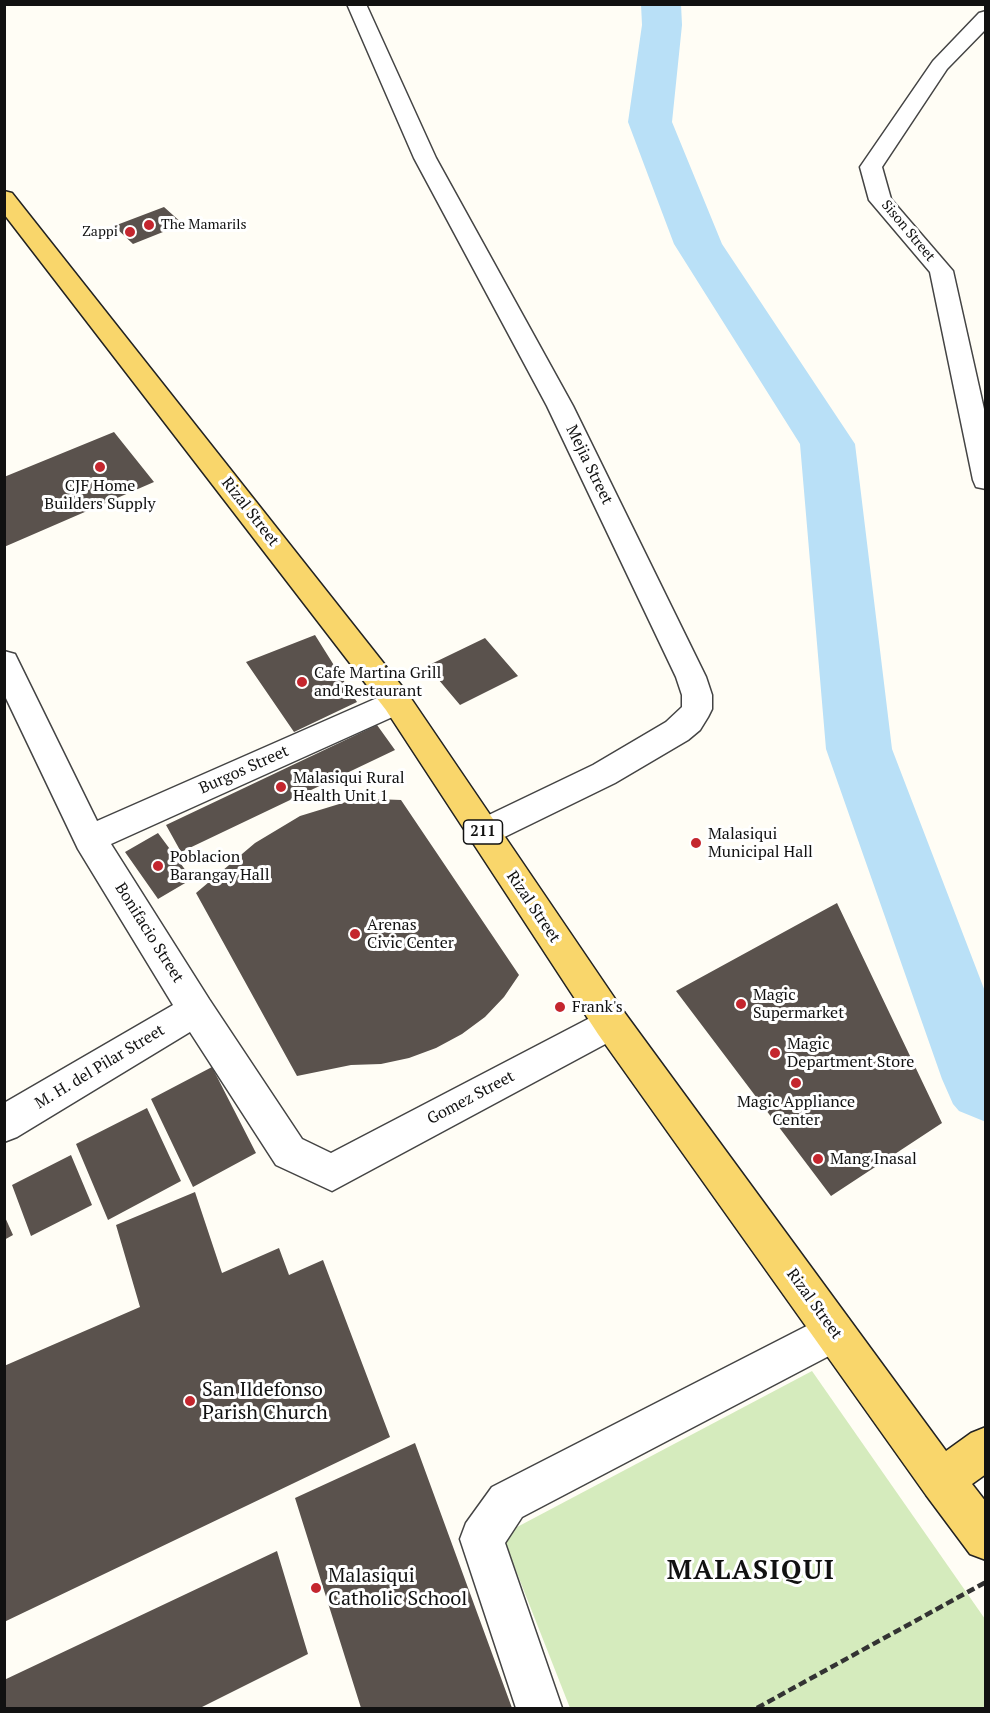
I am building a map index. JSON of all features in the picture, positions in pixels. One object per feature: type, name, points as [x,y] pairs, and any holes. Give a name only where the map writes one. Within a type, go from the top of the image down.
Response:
[{"type":"main road","name":"Rizal Street","points":[[4,198],[397,702],[611,1023],[941,1480],[986,1538]]},
{"type":"main road","points":[[941,1480],[986,1448]]},
{"type":"street","name":"Mejia Street","points":[[356,4],[425,158],[560,406],[686,667],[697,695],[697,709],[689,721],[677,731],[604,774],[484,833]]},
{"type":"street","name":"Sison Street","points":[[986,17],[940,65],[871,167],[880,200],[941,271],[986,480]]},
{"type":"street","name":"Bonifacio Street","points":[[4,662],[90,838],[196,1010],[289,1152],[332,1173]]},
{"type":"street","name":"Burgos Street","points":[[90,838],[397,702]]},
{"type":"street","name":"M. H. del Pilar Street","points":[[4,1124],[196,1010]]},
{"type":"street","name":"Gomez Street","points":[[332,1173],[611,1023]]},
{"type":"street","points":[[539,1708],[482,1539],[507,1502],[834,1332]]},
{"type":"path","points":[[757,1708],[986,1582]]},
{"type":"green space","points":[[812,1371],[985,1619],[985,1708],[570,1708],[502,1535]]},
{"type":"building","name":"The Mamarils","points":[[164,207],[183,224],[133,244],[114,226]]},
{"type":"building","points":[[114,432],[154,482],[4,547],[4,477]]},
{"type":"building","name":"Cafe Martina Grill and Restaurant","points":[[315,635],[357,702],[294,732],[246,662]]},
{"type":"building","points":[[485,638],[518,676],[460,705],[427,666]]},
{"type":"building","name":"Malasiqui Rural Health Unit 1","points":[[377,725],[395,750],[181,852],[166,825]]},
{"type":"building","name":"Arenas Civic Center","points":[[401,800],[519,975],[504,997],[485,1017],[462,1034],[436,1048],[409,1058],[381,1064],[351,1065],[297,1076],[196,893],[255,843],[300,816],[349,801]]},
{"type":"building","name":"Poblacion Barangay Hall","points":[[158,833],[192,879],[158,899],[125,852]]},
{"type":"building","points":[[837,903],[942,1123],[831,1196],[676,991]]},
{"type":"building","points":[[212,1067],[256,1153],[193,1187],[151,1099]]},
{"type":"building","points":[[147,1108],[181,1181],[108,1220],[76,1144]]},
{"type":"building","points":[[71,1155],[92,1205],[31,1236],[12,1185]]},
{"type":"building","name":"San Ildefonso Parish Church","points":[[195,1192],[222,1273],[279,1248],[289,1275],[323,1260],[390,1437],[4,1622],[4,1366],[140,1307],[116,1225]]},
{"type":"building","points":[[4,1215],[13,1235],[4,1240]]},
{"type":"building","points":[[415,1443],[512,1708],[361,1708],[295,1498]]},
{"type":"building","points":[[277,1551],[308,1654],[200,1708],[4,1708],[4,1680]]},
{"type":"waterway","points":[[661,4],[662,25],[650,122],[698,244],[827,444],[859,749],[980,1079],[986,1086]]},
{"type":"place","name":"The Mamarils","points":[[149,225]]},
{"type":"place","name":"Zappi","points":[[130,232]]},
{"type":"place","name":"CJF Home Builders Supply","points":[[100,467]]},
{"type":"place","name":"Cafe Martina Grill and Restaurant","points":[[302,682]]},
{"type":"place","name":"Malasiqui Rural Health Unit 1","points":[[281,787]]},
{"type":"place","name":"Malasiqui Municipal Hall","points":[[696,843]]},
{"type":"place","name":"Poblacion Barangay Hall","points":[[158,866]]},
{"type":"place","name":"Arenas Civic Center","points":[[355,934]]},
{"type":"place","name":"Magic Supermarket","points":[[741,1004]]},
{"type":"place","name":"Frank's","points":[[560,1007]]},
{"type":"place","name":"Magic Department Store","points":[[775,1053]]},
{"type":"place","name":"Magic Appliance Center","points":[[796,1083]]},
{"type":"place","name":"Mang Inasal","points":[[818,1159]]},
{"type":"place","name":"San Ildefonso Parish Church","points":[[190,1401]]},
{"type":"place","name":"Malasiqui Catholic School","points":[[316,1588]]},
{"type":"district","name":"MALASIQUI","points":[[751,1571]]}]
